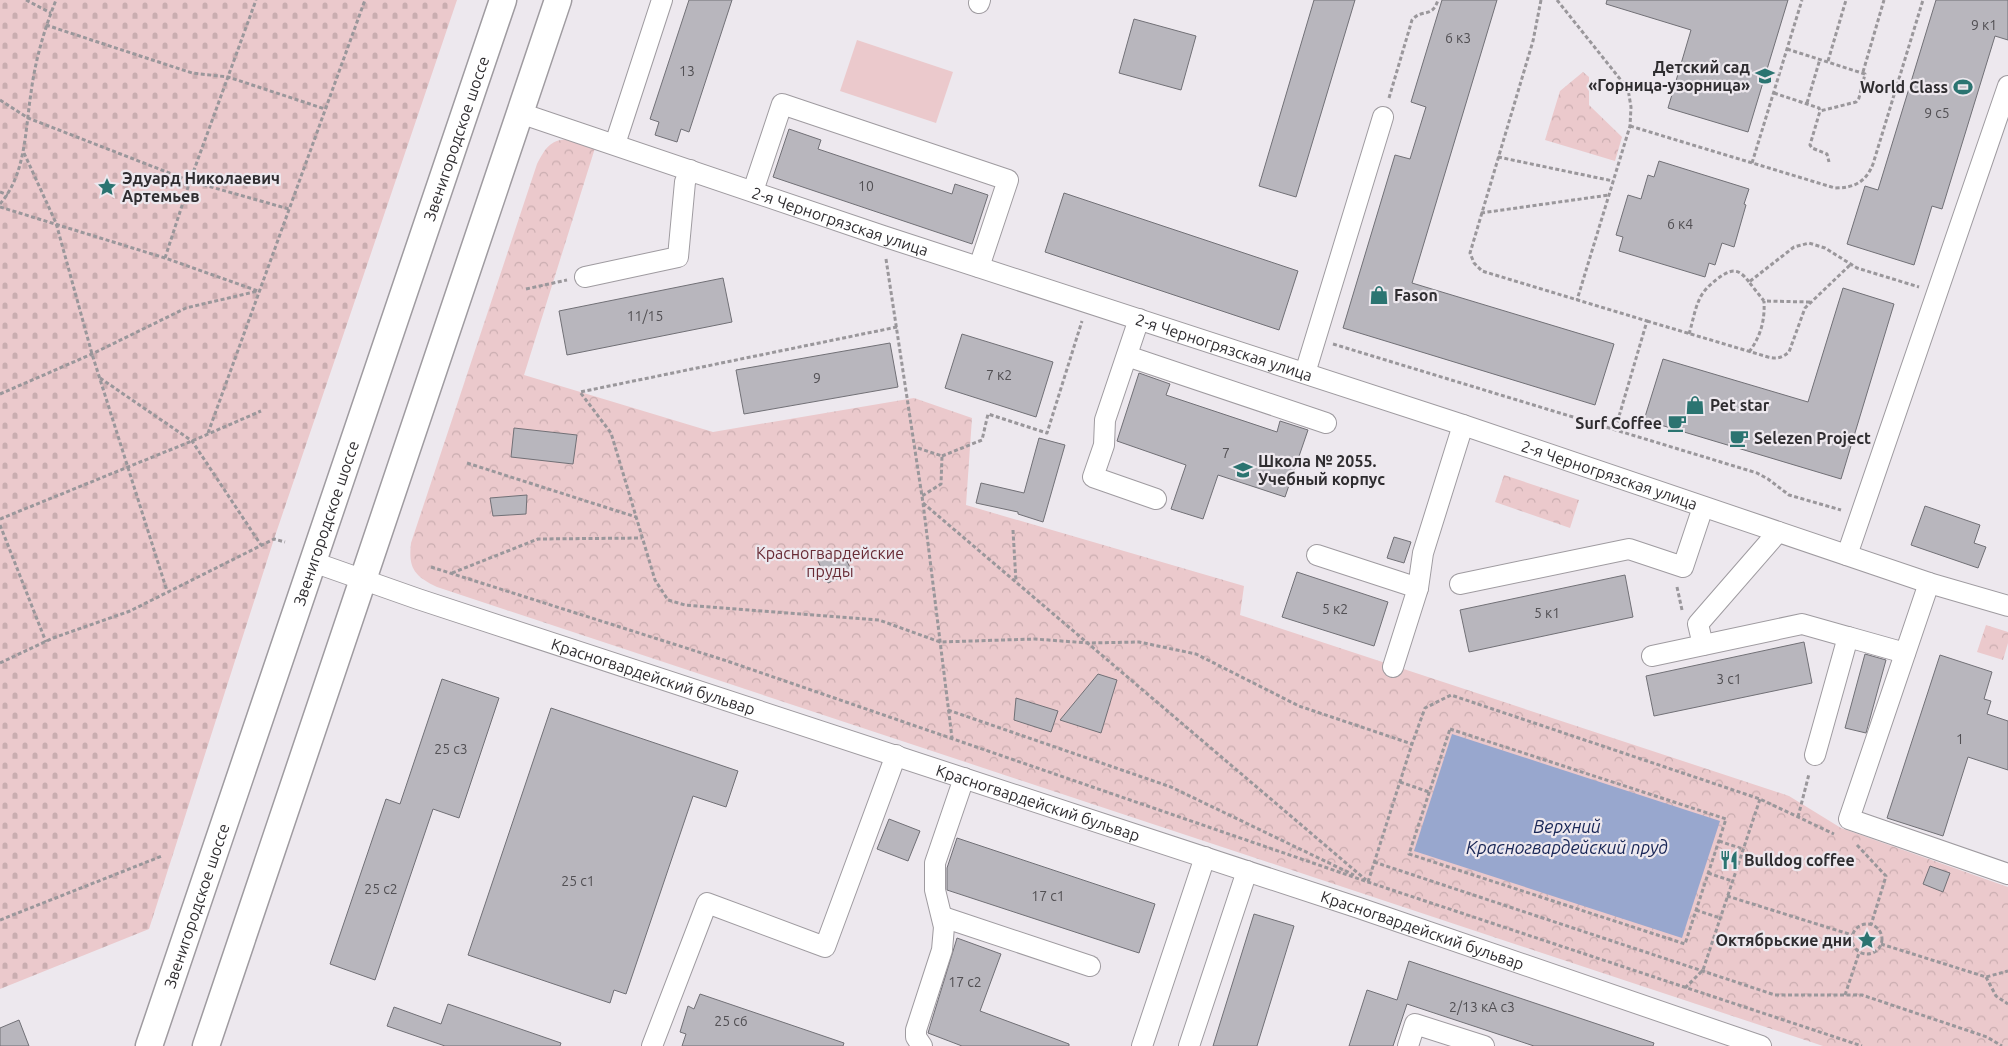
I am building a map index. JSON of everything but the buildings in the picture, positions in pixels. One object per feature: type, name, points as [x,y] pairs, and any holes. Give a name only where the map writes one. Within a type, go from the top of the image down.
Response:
[{"type":"main road","name":"Звенигородское шоссе","points":[[149,1046],[503,0]]},
{"type":"main road","points":[[206,1046],[558,0]]},
{"type":"street","points":[[615,144],[662,0]]},
{"type":"street","points":[[1846,555],[2008,86]]},
{"type":"street","points":[[753,191],[782,104],[801,110],[1008,180],[979,267]]},
{"type":"street","points":[[1305,373],[1385,109]]},
{"type":"street","name":"2-я Черногрязская улица","points":[[520,113],[884,236],[1463,425],[1929,583],[2008,606]]},
{"type":"street","points":[[585,277],[678,257],[685,182],[690,170]]},
{"type":"street","points":[[1139,319],[1105,420],[1104,445],[1093,478],[1156,499]]},
{"type":"street","points":[[1127,356],[1326,423]]},
{"type":"street","points":[[1393,668],[1418,588],[1423,553],[1463,425]]},
{"type":"street","points":[[1460,584],[1629,549],[1683,567],[1703,507]]},
{"type":"street","points":[[1702,645],[1698,624],[1778,532]]},
{"type":"street","points":[[1317,555],[1418,588]]},
{"type":"street","name":"Красногвардейский бульвар","points":[[313,562],[1247,871],[1716,1039],[1761,1046]]},
{"type":"street","points":[[1929,583],[1849,819],[2008,874]]},
{"type":"street","points":[[1652,656],[1802,624],[1905,653]]},
{"type":"street","points":[[1815,754],[1848,637]]},
{"type":"street","points":[[652,1046],[707,904],[826,947],[896,755]]},
{"type":"street","points":[[922,1046],[916,1037],[916,1030],[942,950],[944,936],[943,918],[935,890],[935,864],[964,778]]},
{"type":"street","points":[[1142,1046],[1205,857]]},
{"type":"street","points":[[1189,1046],[1247,871]]},
{"type":"street","points":[[943,918],[1090,966]]},
{"type":"street","points":[[1408,1046],[1416,1024],[1484,1046]]},
{"type":"path","points":[[26,0],[50,14]]},
{"type":"path","points":[[56,0],[46,25],[38,55],[24,153],[8,195],[0,205],[165,258],[259,291]]},
{"type":"path","points":[[165,258],[190,181],[256,0]]},
{"type":"path","points":[[208,433],[365,0]]},
{"type":"path","points":[[1385,109],[1412,20],[1417,15],[1432,12],[1438,0]]},
{"type":"path","points":[[1541,0],[1533,40],[1470,253],[1477,267],[1482,271],[1777,359],[1789,352],[1803,311],[1810,302],[1850,265]]},
{"type":"path","points":[[1557,0],[1628,89],[1631,107],[1630,126],[1577,300]]},
{"type":"path","points":[[1752,163],[1802,0]]},
{"type":"path","points":[[1828,62],[1846,0]]},
{"type":"path","points":[[1820,111],[1853,103],[1857,100],[1865,77],[1863,72],[1884,0]]},
{"type":"path","points":[[1630,126],[1835,188],[1849,188],[1864,180],[1873,164],[1923,0]]},
{"type":"path","points":[[46,25],[192,73],[228,77],[325,109]]},
{"type":"path","points":[[1787,49],[1863,72]]},
{"type":"path","points":[[1807,103],[1820,59]]},
{"type":"path","points":[[1774,93],[1818,107],[1820,111]]},
{"type":"path","points":[[0,100],[28,118],[190,181],[289,209]]},
{"type":"path","points":[[1820,111],[1810,145],[1812,148],[1827,154],[1830,162]]},
{"type":"path","points":[[24,153],[56,224],[92,354],[167,591]]},
{"type":"path","points":[[1498,157],[1613,181]]},
{"type":"path","points":[[0,192],[8,195]]},
{"type":"path","points":[[1482,213],[1609,195]]},
{"type":"path","points":[[884,236],[923,503],[952,738]]},
{"type":"path","points":[[1749,282],[1794,247],[1802,243],[1825,248],[1850,265],[1937,292]]},
{"type":"path","points":[[1689,334],[1699,300],[1707,287],[1724,274],[1734,271],[1744,274],[1764,301],[1763,325],[1756,343],[1749,352]]},
{"type":"path","points":[[526,289],[585,277]]},
{"type":"path","points":[[0,394],[92,354],[186,308],[259,291]]},
{"type":"path","points":[[1764,301],[1810,302]]},
{"type":"path","points":[[918,448],[942,456],[982,440],[988,414],[1047,433],[1084,317]]},
{"type":"path","points":[[1614,430],[1647,321]]},
{"type":"path","points":[[897,327],[580,392],[610,433],[655,580],[668,600],[685,604],[742,610],[879,620],[940,642],[1035,639],[1088,643],[1139,642],[1196,654],[1300,706],[1412,744]]},
{"type":"path","points":[[1316,339],[1757,473],[1789,495],[1843,511]]},
{"type":"path","points":[[100,378],[192,441],[261,546]]},
{"type":"path","points":[[0,519],[192,441],[261,410]]},
{"type":"path","points":[[922,496],[941,484],[942,456]]},
{"type":"path","points":[[466,463],[636,517]]},
{"type":"path","points":[[923,503],[1368,882]]},
{"type":"path","points":[[0,526],[46,642]]},
{"type":"path","points":[[1013,530],[1016,582]]},
{"type":"path","points":[[451,573],[538,539],[642,538]]},
{"type":"path","points":[[0,663],[46,642],[130,611],[274,539],[285,542]]},
{"type":"path","points":[[431,567],[727,662],[1368,882],[1862,1046]]},
{"type":"path","points":[[1368,882],[1425,708],[1451,696],[1760,798],[1841,838]]},
{"type":"path","points":[[948,710],[1171,786],[1368,882]]},
{"type":"path","points":[[1450,729],[1726,819],[1685,944],[1409,854],[1429,792],[1450,729]]},
{"type":"path","points":[[1798,817],[1815,754]]},
{"type":"path","points":[[1400,782],[1429,792]]},
{"type":"path","points":[[1685,988],[1703,970],[1760,798]]},
{"type":"path","points":[[1719,841],[1743,849]]},
{"type":"path","points":[[1850,842],[1859,846],[1886,876],[1871,925]]},
{"type":"path","points":[[0,920],[162,856]]},
{"type":"path","points":[[1374,862],[1775,995],[1862,995],[1987,1037],[2002,1046]]},
{"type":"path","points":[[1708,873],[1732,881]]},
{"type":"path","points":[[1727,896],[1852,935]]},
{"type":"path","points":[[1696,910],[1720,918]]},
{"type":"path","points":[[1861,925],[1871,925],[1880,930],[1882,937],[1879,950],[1873,954],[1859,953],[1854,949],[1852,935],[1855,929],[1861,925]]},
{"type":"path","points":[[1881,944],[1986,977],[2008,971]]},
{"type":"path","points":[[1845,995],[1859,953]]},
{"type":"path","points":[[1986,977],[1996,996],[2008,1004]]},
{"type":"green space","points":[[0,0],[457,0],[274,539],[149,929],[0,989]]},
{"type":"green space","points":[[857,40],[953,72],[936,123],[840,91]]},
{"type":"green space","points":[[1583,72],[1589,77],[1589,105],[1622,137],[1615,161],[1545,140],[1560,91]]},
{"type":"green space","name":"Красногвардейские пруды","points":[[569,139],[595,148],[524,375],[713,432],[914,398],[972,418],[966,505],[1244,586],[1240,615],[1789,796],[1841,828],[2008,887],[2008,1046],[1823,1046],[437,587],[423,579],[412,565],[411,543],[537,164],[543,153],[552,143]]},
{"type":"green space","points":[[1504,475],[1579,500],[1570,528],[1495,502]]},
{"type":"green space","points":[[1986,625],[2008,632],[2008,643],[2003,660],[1977,652]]},
{"type":"water","name":"Верхний Красногвардейский пруд","points":[[1452,734],[1720,821],[1682,938],[1414,851]]},
{"type":"place","name":"Детский сад «Горница-узорница»","points":[[1765,76]]},
{"type":"place","name":"World Class","points":[[1963,87]]},
{"type":"place","name":"Эдуард Николаевич Артемьев","points":[[107,187]]},
{"type":"place","name":"Fason","points":[[1379,295]]},
{"type":"place","name":"Pet star","points":[[1695,405]]},
{"type":"place","name":"Surf Coffee","points":[[1677,423]]},
{"type":"place","name":"Selezen Project","points":[[1739,438]]},
{"type":"place","name":"Школа № 2055. Учебный корпус","points":[[1243,470]]},
{"type":"place","name":"Bulldog coffee","points":[[1729,860]]},
{"type":"place","name":"Октябрьские дни","points":[[1867,940]]}]
